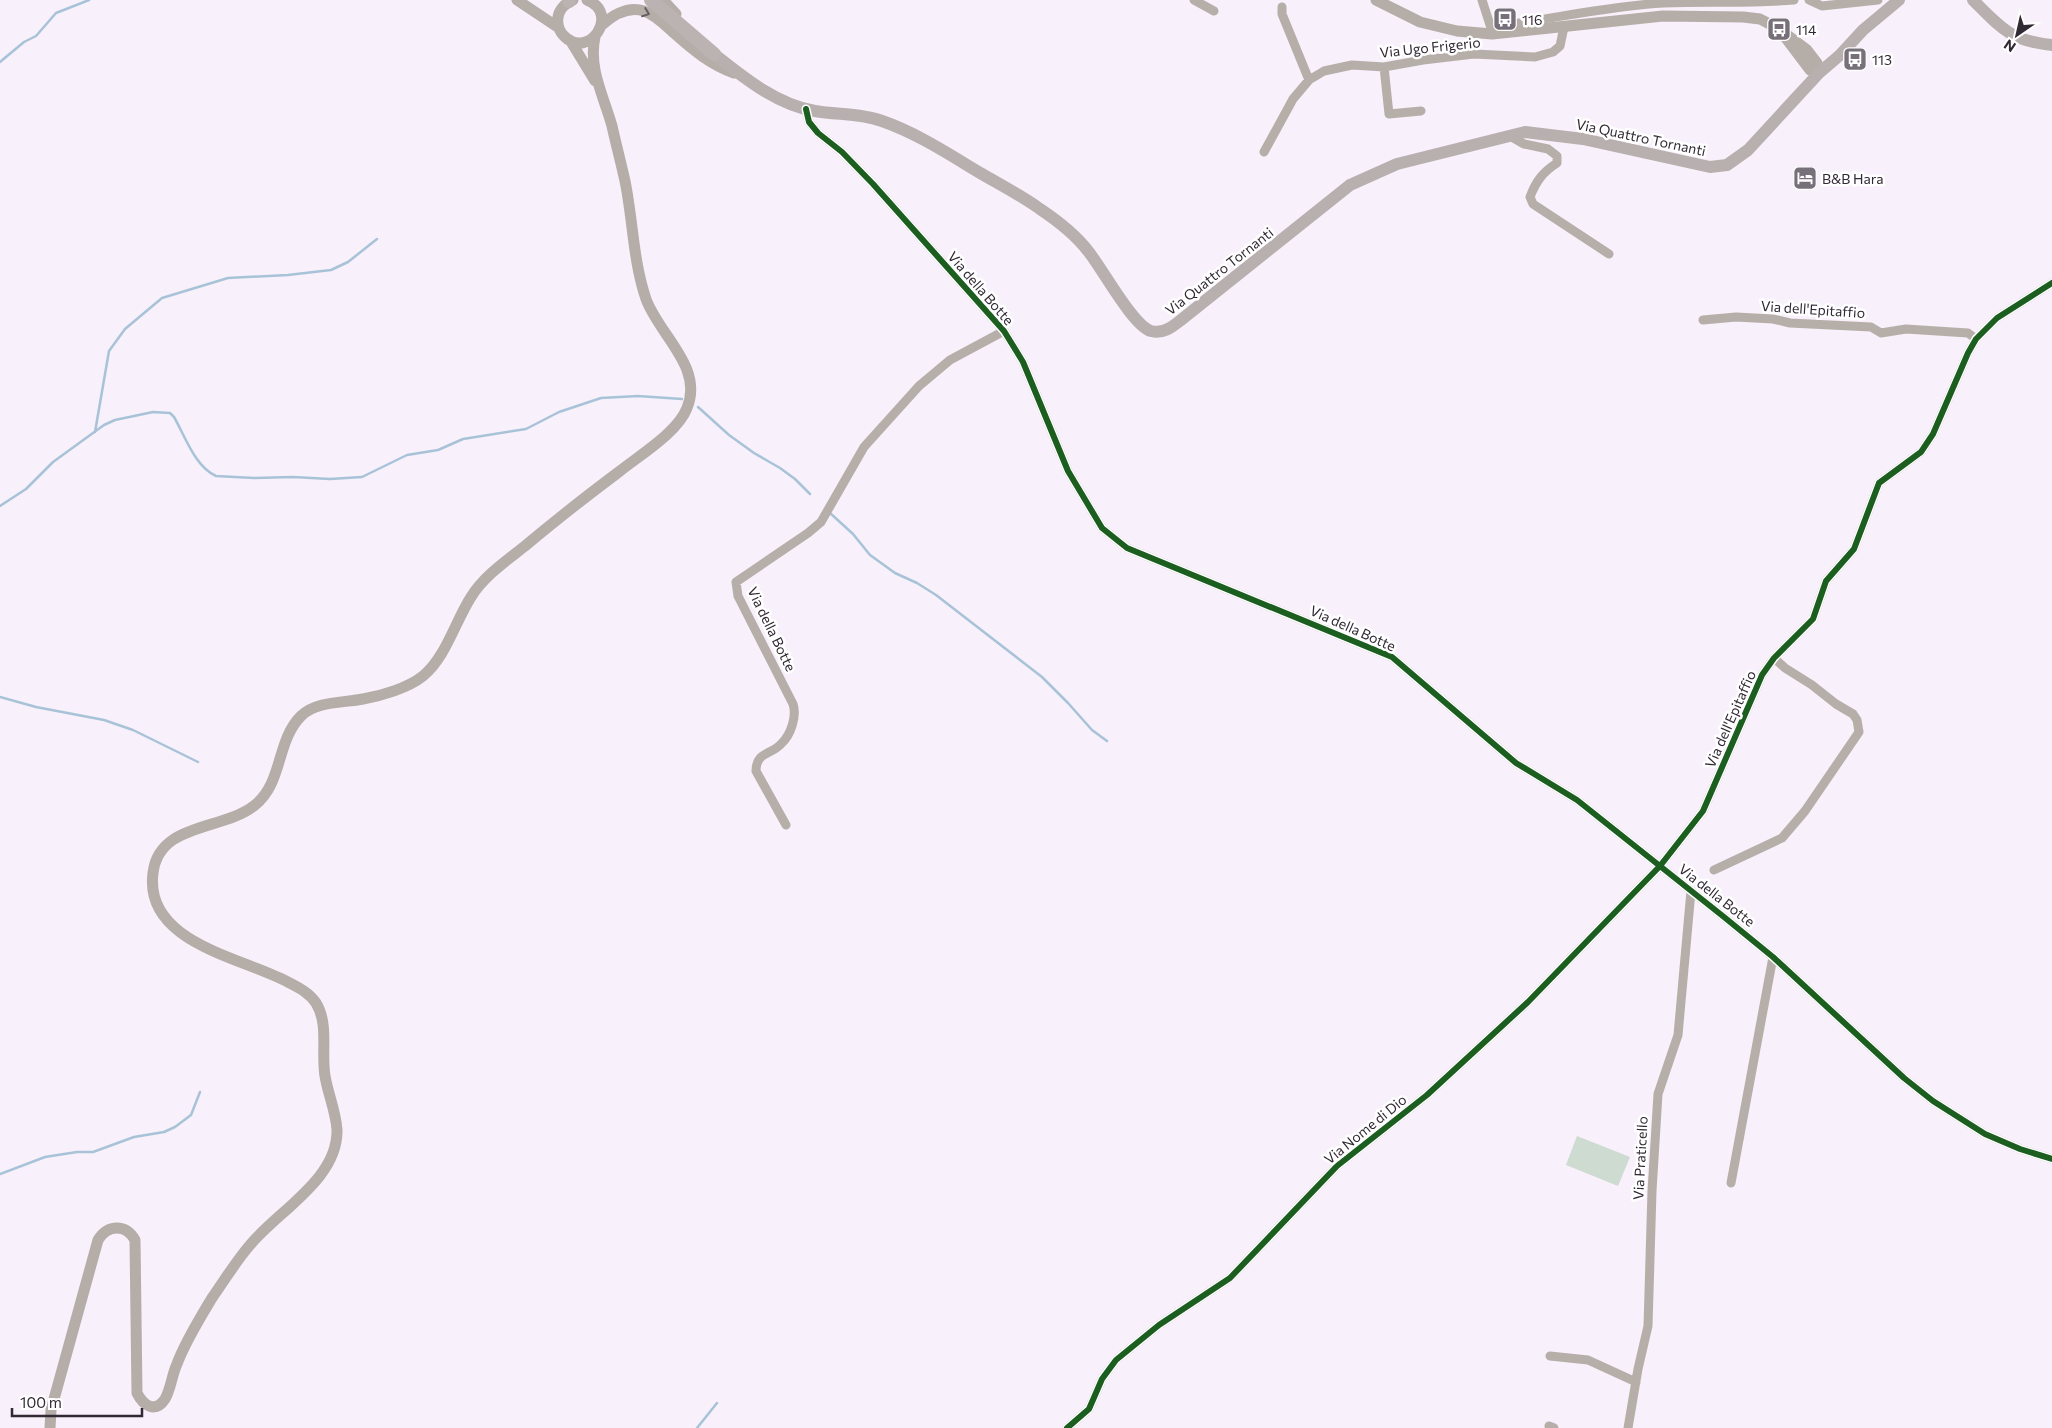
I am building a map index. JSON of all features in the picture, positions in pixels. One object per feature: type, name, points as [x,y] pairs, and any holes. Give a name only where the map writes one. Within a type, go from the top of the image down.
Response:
[{"type":"highway","points":[[652,0],[714,54]]},
{"type":"main road","points":[[517,0],[559,28]]},
{"type":"main road","points":[[587,0],[597,7],[601,14],[602,25]]},
{"type":"main road","points":[[662,0],[714,54]]},
{"type":"main road","points":[[1376,0],[1420,22],[1457,31],[1564,27],[1663,16],[1721,16],[1760,20],[1779,28],[1803,53],[1810,70],[1819,73]]},
{"type":"main road","name":"Via Quattro Tornanti","points":[[714,54],[741,75],[778,98],[806,110],[866,116],[894,125],[938,148],[1038,207],[1070,231],[1088,250],[1140,324],[1149,330],[1157,332],[1168,330],[1350,185],[1396,164],[1525,132],[1583,139],[1710,166],[1727,165],[1748,150],[1819,73],[1899,0]]},
{"type":"main road","points":[[1973,0],[2015,37],[2035,44],[2052,45]]},
{"type":"main road","points":[[531,8],[548,12],[568,3]]},
{"type":"main road","points":[[568,3],[558,22],[559,28],[561,33],[570,40],[598,85]]},
{"type":"main road","points":[[50,1428],[51,1410],[98,1240],[102,1234],[113,1228],[120,1228],[132,1234],[135,1240],[138,1393],[141,1401],[145,1404],[149,1406],[158,1405],[165,1398],[178,1360],[211,1301],[250,1244],[316,1180],[329,1164],[336,1149],[337,1127],[325,1074],[323,1020],[315,1001],[305,991],[276,976],[201,945],[180,933],[167,921],[157,907],[152,887],[153,868],[163,848],[182,833],[235,817],[251,809],[267,795],[290,732],[301,716],[315,707],[385,695],[422,677],[440,655],[474,592],[486,578],[550,525],[652,446],[680,421],[687,409],[691,380],[682,358],[648,306],[636,261],[626,185],[610,122],[598,85],[592,50],[595,37],[602,25],[624,12],[644,11],[657,18],[706,59],[741,75]]},
{"type":"main road","points":[[570,40],[583,42],[595,37]]},
{"type":"main road","points":[[1803,53],[1827,59],[1840,55]]},
{"type":"main road","points":[[1788,107],[1801,86],[1804,73],[1803,53]]},
{"type":"street","points":[[1194,0],[1214,10]]},
{"type":"street","points":[[1482,0],[1492,30],[1575,13],[1665,3],[1753,3],[1794,0]]},
{"type":"street","points":[[1809,0],[1822,6],[1878,0]]},
{"type":"street","points":[[1282,7],[1282,14],[1309,80]]},
{"type":"street","name":"Via Ugo Frigerio","points":[[1264,152],[1293,99],[1309,80],[1324,72],[1352,65],[1384,67],[1474,54],[1535,57],[1553,52],[1560,46],[1564,27]]},
{"type":"street","points":[[1384,67],[1389,114],[1421,111]]},
{"type":"street","name":"Via della Botte","points":[[806,110],[809,122],[818,133],[842,152],[873,184],[1004,331],[1023,362],[1068,471],[1102,528],[1127,548],[1392,657],[1516,763],[1577,800],[1773,957],[1897,1071],[1933,1101],[1997,1140],[2020,1150],[2052,1160]]},
{"type":"street","points":[[1510,136],[1524,144],[1548,149],[1557,156],[1558,163],[1546,170],[1535,184],[1530,197],[1533,204],[1609,254]]},
{"type":"street","name":"Via dell'Epitaffio","points":[[1660,866],[1703,811],[1762,675],[1774,658],[1813,619],[1826,582],[1854,549],[1880,483],[1921,452],[1933,434],[1968,353],[1976,339],[1997,318],[2052,283]]},
{"type":"street","name":"Via dell'Epitaffio","points":[[1703,320],[1736,317],[1773,319],[1790,322],[1871,327],[1880,333],[1906,329],[1968,333],[1976,339]]},
{"type":"street","name":"Via della Botte","points":[[786,825],[756,771],[756,763],[762,756],[781,745],[796,713],[794,704],[738,596],[736,582],[821,522],[864,447],[919,386],[950,360],[1004,331]]},
{"type":"street","points":[[1714,870],[1782,838],[1805,811],[1859,732],[1854,714],[1836,704],[1812,684],[1774,658]]},
{"type":"street","name":"Via Nome di Dio","points":[[1066,1428],[1089,1409],[1102,1379],[1116,1360],[1159,1325],[1230,1278],[1337,1166],[1428,1095],[1528,1002],[1660,866]]},
{"type":"street","name":"Via Praticello","points":[[1628,1428],[1638,1369],[1648,1326],[1652,1182],[1658,1094],[1678,1035],[1691,891]]},
{"type":"street","points":[[1731,1183],[1773,957]]},
{"type":"street","points":[[1550,1356],[1588,1360],[1636,1382]]},
{"type":"shaded area","points":[[1577,1136],[1630,1157],[1618,1186],[1566,1165]]},
{"type":"waterway","points":[[0,62],[24,42],[36,36],[56,13],[89,0]]},
{"type":"waterway","points":[[95,432],[109,351],[125,329],[162,298],[228,278],[288,275],[331,270],[348,262],[377,239]]},
{"type":"waterway","points":[[0,506],[26,489],[53,462],[104,425],[115,420],[153,412],[170,413],[174,417],[196,458],[202,466],[216,476],[330,479],[362,477],[407,455],[438,450],[463,439],[526,429],[559,412],[601,398],[638,396],[682,399]]},
{"type":"waterway","points":[[698,407],[729,435],[754,453],[780,468],[795,479],[810,494]]},
{"type":"waterway","points":[[830,513],[853,534],[870,555],[895,573],[917,583],[936,595],[1042,677],[1092,730],[1107,741]]},
{"type":"waterway","points":[[0,697],[36,707],[104,720],[133,730],[198,762]]},
{"type":"waterway","points":[[0,1174],[45,1157],[77,1152],[93,1152],[134,1137],[164,1132],[175,1127],[191,1115],[200,1092]]},
{"type":"waterway","points":[[697,1428],[717,1403]]},
{"type":"cycle path","points":[[806,109],[809,122],[818,133],[842,152],[873,184],[1004,331],[1023,362],[1068,471],[1102,528],[1127,548],[1392,657],[1516,763],[1577,800],[1773,957],[1904,1078],[1933,1101],[1985,1134],[2020,1149],[2052,1159]]},
{"type":"cycle path","points":[[1067,1428],[1089,1409],[1102,1379],[1116,1360],[1159,1325],[1230,1278],[1337,1166],[1427,1095],[1528,1002],[1660,866],[1703,811],[1762,675],[1774,658],[1813,619],[1826,581],[1854,549],[1879,483],[1921,452],[1933,434],[1968,353],[1976,339],[1997,318],[2052,283]]},
{"type":"place","name":"116","points":[[1505,19]]},
{"type":"place","name":"114","points":[[1779,29]]},
{"type":"place","name":"113","points":[[1855,59]]},
{"type":"place","name":"B&B Hara","points":[[1805,178]]}]
